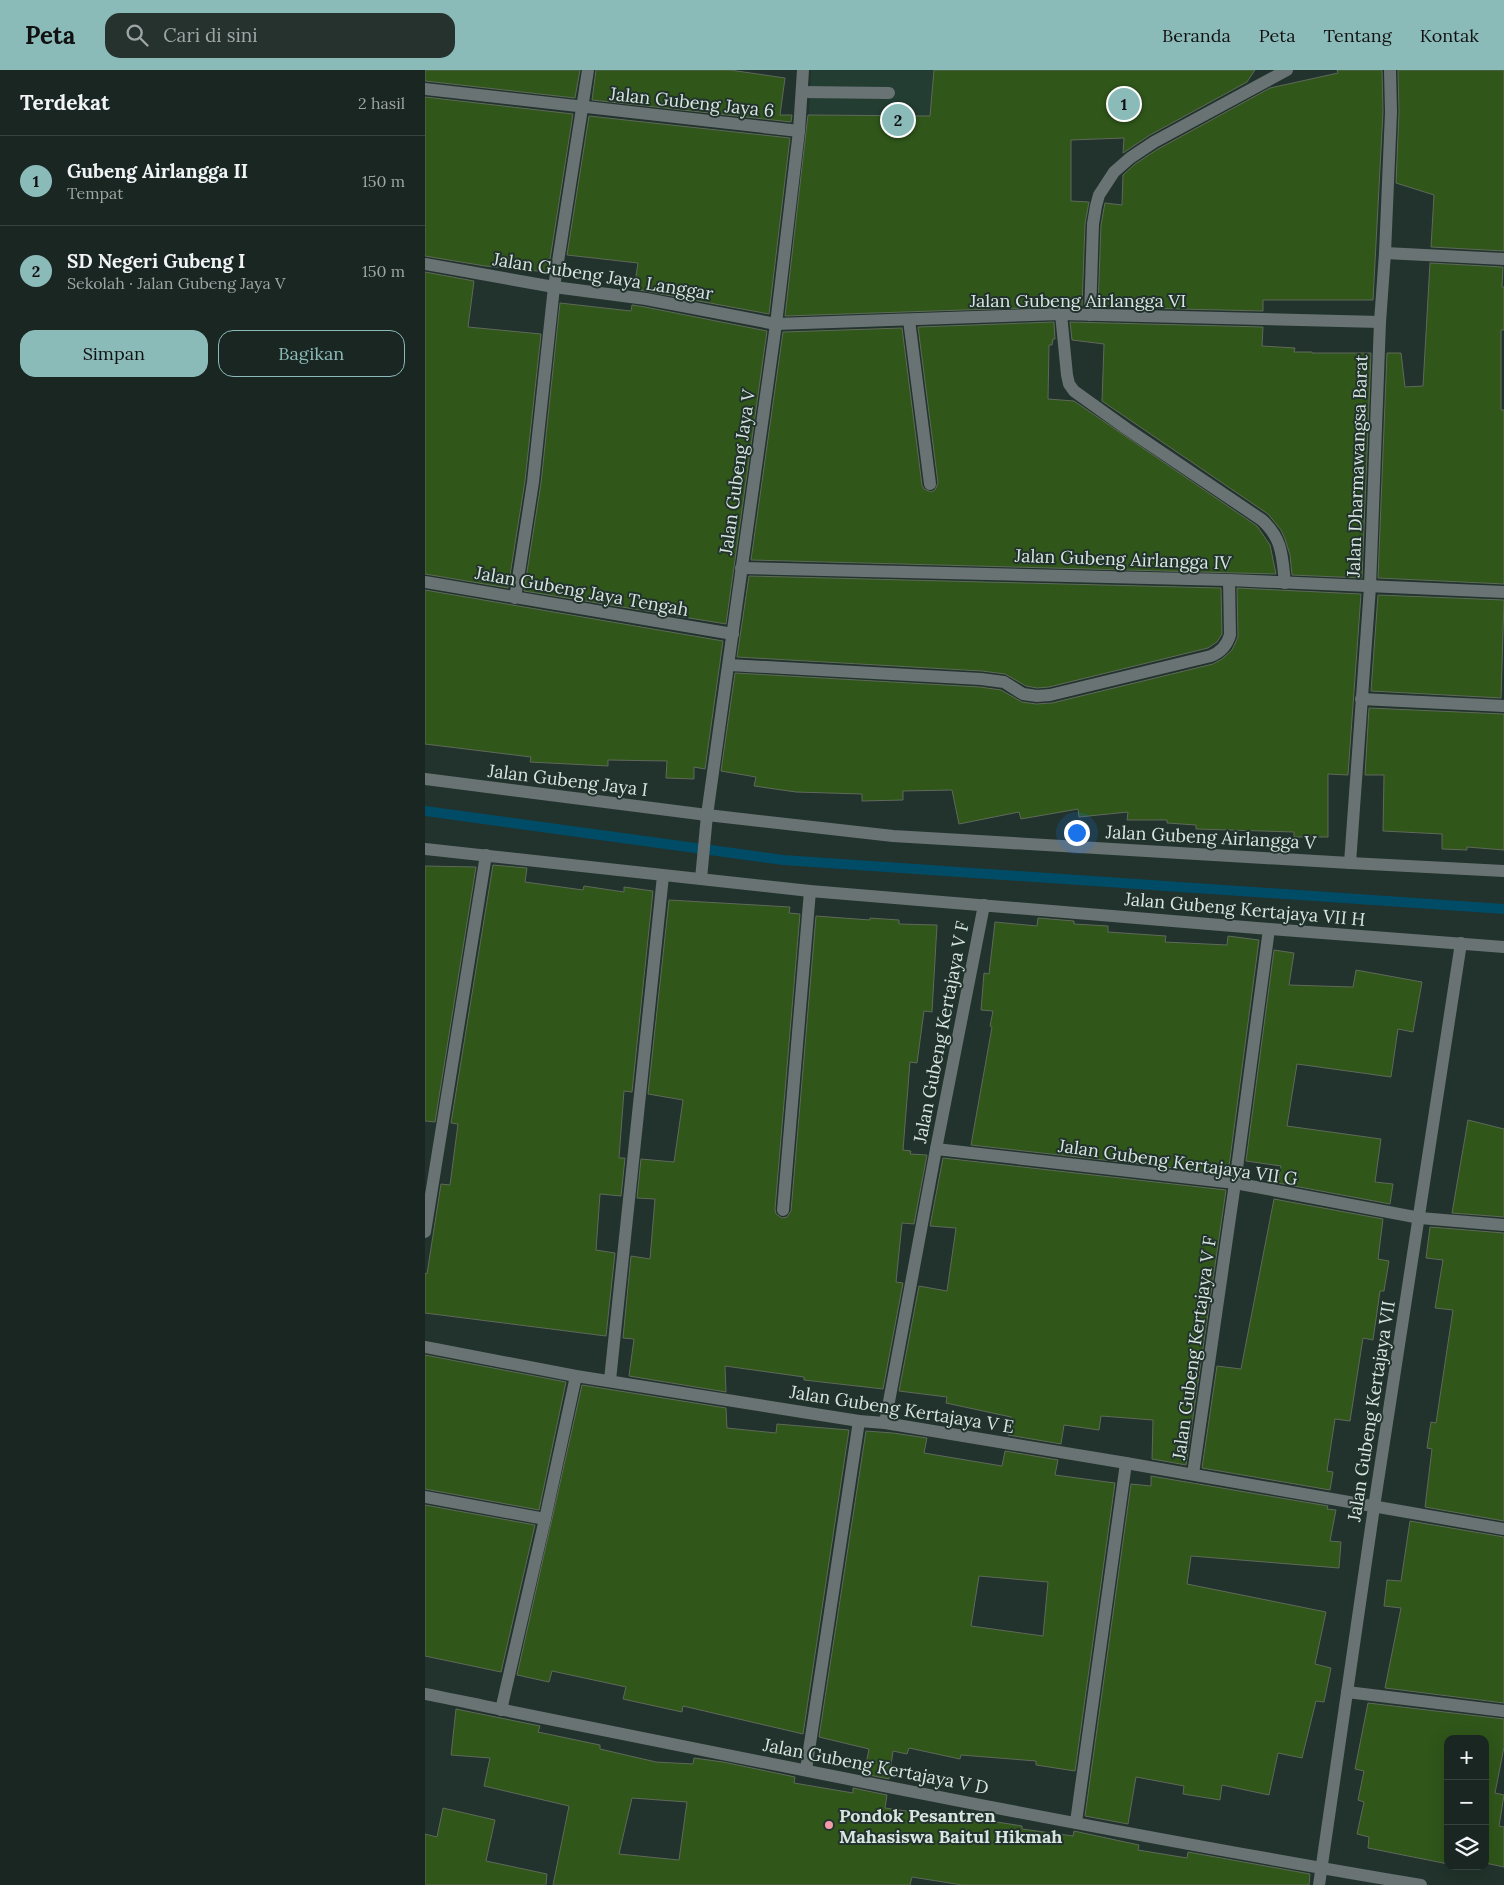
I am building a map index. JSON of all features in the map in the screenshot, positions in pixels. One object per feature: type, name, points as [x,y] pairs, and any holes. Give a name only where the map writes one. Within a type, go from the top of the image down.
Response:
[{"type":"street","points":[[515,598],[533,482],[554,287],[588,70]]},
{"type":"street","name":"Jalan Gubeng Jaya V","points":[[701,879],[707,815],[775,324],[799,131],[803,70]]},
{"type":"street","points":[[1090,315],[1093,224],[1096,206],[1099,195],[1114,172],[1129,158],[1154,142],[1287,70]]},
{"type":"street","name":"Jalan Dharmawangsa Barat","points":[[1350,863],[1370,587],[1380,322],[1391,112],[1391,70]]},
{"type":"street","name":"Jalan Gubeng Jaya 6","points":[[425,89],[799,131]]},
{"type":"street","points":[[802,92],[889,94]]},
{"type":"street","points":[[1385,253],[1504,259]]},
{"type":"street","name":"Jalan Gubeng Jaya Langgar","points":[[425,264],[554,287],[646,299],[775,324]]},
{"type":"street","points":[[1061,314],[1069,384],[1075,391],[1127,429],[1262,520],[1276,535],[1280,545],[1285,583]]},
{"type":"street","name":"Jalan Gubeng Airlangga VI","points":[[775,324],[1061,314],[1380,322]]},
{"type":"street","points":[[909,320],[930,484]]},
{"type":"street","name":"Jalan Gubeng Airlangga IV","points":[[741,568],[1229,580],[1504,592]]},
{"type":"street","points":[[729,665],[981,679],[1004,682],[1016,691],[1029,695],[1050,695],[1211,656],[1220,652],[1228,642],[1230,635],[1229,580]]},
{"type":"street","name":"Jalan Gubeng Jaya Tengah","points":[[425,582],[733,634]]},
{"type":"street","points":[[1361,699],[1504,706]]},
{"type":"street","name":"Jalan Gubeng Jaya I","points":[[425,779],[707,815]]},
{"type":"street","name":"Jalan Gubeng Airlangga V","points":[[707,815],[893,836],[1504,871]]},
{"type":"street","name":"Jalan Gubeng Kertajaya V F","points":[[425,849],[810,891],[984,906],[885,1423]]},
{"type":"street","points":[[425,1232],[486,855]]},
{"type":"street","points":[[610,1380],[663,876]]},
{"type":"street","points":[[783,1210],[810,891]]},
{"type":"street","name":"Jalan Gubeng Kertajaya VII H","points":[[984,906],[1504,947]]},
{"type":"street","name":"Jalan Gubeng Kertajaya V F","points":[[1193,1474],[1269,929]]},
{"type":"street","name":"Jalan Gubeng Kertajaya VII","points":[[1319,1885],[1374,1507],[1461,943]]},
{"type":"street","name":"Jalan Gubeng Kertajaya VII G","points":[[936,1149],[1235,1183],[1419,1218],[1504,1225]]},
{"type":"street","name":"Jalan Gubeng Kertajaya V E","points":[[425,1347],[576,1376],[859,1421],[885,1423],[1193,1474],[1504,1529]]},
{"type":"street","points":[[501,1710],[576,1376]]},
{"type":"street","points":[[807,1770],[859,1421]]},
{"type":"street","points":[[1075,1822],[1126,1463]]},
{"type":"street","points":[[425,1497],[545,1519]]},
{"type":"street","points":[[1347,1692],[1504,1711]]},
{"type":"street","name":"Jalan Gubeng Kertajaya V D","points":[[425,1694],[1075,1822],[1421,1885]]},
{"type":"shaded area","points":[[811,70],[990,70],[981,204],[806,170]]},
{"type":"building","points":[[425,70],[580,70],[575,98],[425,81]]},
{"type":"building","points":[[596,70],[730,70],[785,78],[780,115],[792,115],[791,122],[592,100]]},
{"type":"building","points":[[934,70],[1255,70],[1247,82],[1150,135],[1123,153],[1124,138],[1071,140],[1071,201],[1089,202],[1085,224],[1082,306],[785,316],[808,115],[930,116]]},
{"type":"building","points":[[1337,70],[1382,70],[1383,112],[1373,300],[1263,300],[1263,311],[1098,307],[1101,225],[1104,208],[1105,203],[1122,205],[1123,175],[1135,164],[1158,149],[1270,88],[1338,73]]},
{"type":"building","points":[[1398,70],[1504,70],[1504,251],[1431,247],[1434,195],[1396,183],[1399,112]]},
{"type":"building","points":[[425,97],[573,114],[548,272],[485,266],[425,256]]},
{"type":"building","points":[[589,116],[790,138],[769,314],[634,289],[638,263],[567,255]]},
{"type":"building","points":[[1430,263],[1503,267],[1504,330],[1501,330],[1501,410],[1504,410],[1504,584],[1378,578],[1387,353],[1401,353],[1405,387],[1423,386]]},
{"type":"building","points":[[425,272],[474,281],[468,327],[541,334],[525,481],[508,588],[425,574]]},
{"type":"building","points":[[560,303],[631,311],[632,305],[767,331],[726,624],[524,591],[541,483]]},
{"type":"building","points":[[1054,322],[1055,339],[1053,339],[1052,345],[1049,345],[1048,399],[1074,401],[1257,526],[1270,545],[1276,574],[751,560],[783,332],[902,328],[922,485],[924,489],[931,492],[935,490],[938,483],[918,327]]},
{"type":"building","points":[[1070,322],[1263,327],[1262,346],[1295,348],[1294,352],[1371,353],[1362,578],[1292,575],[1290,555],[1285,539],[1281,530],[1268,514],[1102,401],[1104,344],[1072,340]]},
{"type":"building","points":[[749,576],[1221,588],[1222,634],[1217,642],[1208,648],[1049,687],[1037,688],[1026,686],[1005,674],[982,671],[737,657]]},
{"type":"building","points":[[1237,588],[1361,594],[1348,775],[1328,774],[1328,837],[1294,837],[1294,832],[1196,829],[1196,825],[1167,823],[1167,820],[1127,820],[1128,812],[1079,817],[1078,809],[1021,819],[1019,812],[959,824],[952,790],[903,791],[903,800],[862,801],[862,794],[796,792],[754,786],[756,777],[721,771],[735,673],[980,687],[1001,690],[1022,702],[1036,704],[1052,703],[1213,664],[1222,659],[1232,650],[1238,637]]},
{"type":"building","points":[[425,590],[723,641],[705,769],[694,767],[694,779],[666,778],[667,761],[608,760],[608,766],[530,762],[531,757],[425,744]]},
{"type":"building","points":[[1378,595],[1504,600],[1501,698],[1371,691]]},
{"type":"building","points":[[1369,708],[1504,714],[1504,850],[1467,847],[1467,850],[1442,849],[1442,834],[1383,831],[1384,775],[1365,775]]},
{"type":"building","points":[[493,865],[527,868],[525,882],[583,890],[584,886],[624,892],[624,887],[653,891],[632,1092],[624,1091],[619,1158],[625,1158],[621,1196],[600,1194],[596,1250],[615,1253],[606,1336],[425,1313],[425,1273],[427,1274],[441,1184],[450,1185],[458,1124],[451,1123]]},
{"type":"building","points":[[425,866],[476,867],[435,1122],[425,1121]]},
{"type":"building","points":[[669,900],[790,907],[789,913],[800,914],[775,1209],[776,1214],[782,1218],[787,1217],[791,1211],[816,916],[899,920],[899,924],[937,925],[932,1012],[924,1011],[917,1063],[910,1062],[903,1150],[911,1151],[910,1154],[927,1155],[914,1224],[902,1223],[896,1282],[903,1283],[883,1389],[804,1380],[804,1377],[725,1366],[726,1392],[629,1376],[634,1339],[623,1338],[631,1256],[650,1259],[655,1199],[637,1198],[641,1159],[674,1162],[683,1100],[648,1094]]},
{"type":"building","points":[[1038,918],[1074,921],[1074,924],[1108,926],[1108,932],[1166,936],[1165,942],[1227,945],[1228,936],[1259,940],[1228,1174],[971,1145],[992,1027],[990,1026],[993,1011],[981,1010],[984,973],[989,974],[995,922],[1037,926]]},
{"type":"building","points":[[1274,950],[1294,953],[1289,985],[1353,987],[1356,970],[1422,982],[1413,1032],[1398,1029],[1391,1077],[1297,1064],[1287,1126],[1381,1139],[1375,1182],[1393,1184],[1390,1204],[1278,1183],[1281,1166],[1246,1161]]},
{"type":"building","points":[[1468,1120],[1504,1129],[1504,1217],[1452,1213]]},
{"type":"building","points":[[943,1158],[1226,1190],[1186,1465],[1152,1459],[1153,1420],[1101,1416],[1099,1430],[1064,1425],[1061,1444],[1008,1435],[1011,1417],[946,1403],[947,1397],[899,1391],[919,1286],[947,1291],[956,1228],[930,1226]]},
{"type":"building","points":[[1274,1199],[1383,1219],[1378,1259],[1389,1261],[1384,1291],[1380,1291],[1373,1340],[1363,1338],[1350,1421],[1335,1419],[1327,1471],[1333,1472],[1330,1490],[1202,1468],[1217,1366],[1241,1369]]},
{"type":"building","points":[[1430,1227],[1504,1233],[1504,1521],[1425,1507],[1432,1449],[1427,1448],[1431,1422],[1436,1423],[1453,1310],[1435,1308],[1443,1260],[1426,1258]]},
{"type":"building","points":[[425,1355],[566,1382],[539,1510],[425,1489]]},
{"type":"building","points":[[582,1385],[726,1408],[727,1428],[776,1433],[777,1424],[849,1430],[803,1734],[683,1706],[682,1712],[623,1699],[626,1687],[552,1671],[549,1682],[517,1675]]},
{"type":"building","points":[[866,1431],[927,1438],[924,1453],[1002,1466],[1005,1451],[1058,1460],[1055,1475],[1115,1483],[1075,1771],[1036,1765],[1036,1761],[961,1755],[960,1759],[909,1748],[907,1754],[893,1751],[889,1779],[864,1774],[869,1749],[819,1737]],"holes":[[[979,1576],[1048,1582],[1043,1636],[971,1626]]]},
{"type":"building","points":[[1151,1476],[1328,1506],[1327,1509],[1336,1510],[1330,1541],[1341,1542],[1339,1568],[1191,1556],[1187,1584],[1326,1612],[1315,1664],[1331,1668],[1324,1702],[1316,1701],[1302,1758],[1278,1753],[1269,1795],[1222,1785],[1220,1800],[1183,1794],[1184,1786],[1136,1777],[1128,1824],[1085,1816],[1131,1484],[1151,1486]]},
{"type":"building","points":[[425,1505],[535,1525],[501,1672],[425,1656]]},
{"type":"building","points":[[1410,1521],[1504,1537],[1504,1703],[1385,1688],[1401,1608],[1384,1606],[1387,1580],[1401,1581]]},
{"type":"building","points":[[1368,1703],[1504,1719],[1504,1747],[1495,1793],[1504,1795],[1499,1826],[1504,1827],[1504,1867],[1489,1864],[1489,1735],[1444,1735],[1444,1863],[1368,1848],[1369,1837],[1357,1834],[1364,1802],[1358,1800],[1364,1771],[1355,1769]]},
{"type":"building","points":[[456,1709],[540,1726],[538,1732],[600,1745],[600,1749],[656,1762],[693,1764],[694,1758],[723,1762],[795,1777],[794,1783],[853,1793],[853,1788],[887,1795],[885,1808],[971,1820],[972,1818],[1022,1826],[1022,1829],[1073,1836],[1074,1831],[1139,1845],[1138,1850],[1187,1858],[1188,1852],[1310,1874],[1309,1885],[962,1885],[912,1877],[910,1885],[553,1885],[569,1806],[484,1786],[490,1758],[451,1755]],"holes":[[[632,1798],[687,1802],[679,1860],[619,1854]]]},
{"type":"building","points":[[443,1808],[495,1820],[486,1861],[547,1874],[546,1885],[425,1885],[425,1834],[437,1837]]},
{"type":"waterway","points":[[425,811],[783,860],[1504,909]]},
{"type":"place","name":"Gubeng Airlangga II","points":[[1124,104]]},
{"type":"place","name":"SD Negeri Gubeng I","points":[[898,120]]},
{"type":"place","name":"Pondok Pesantren Mahasiswa Baitul Hikmah","points":[[829,1825]]}]
